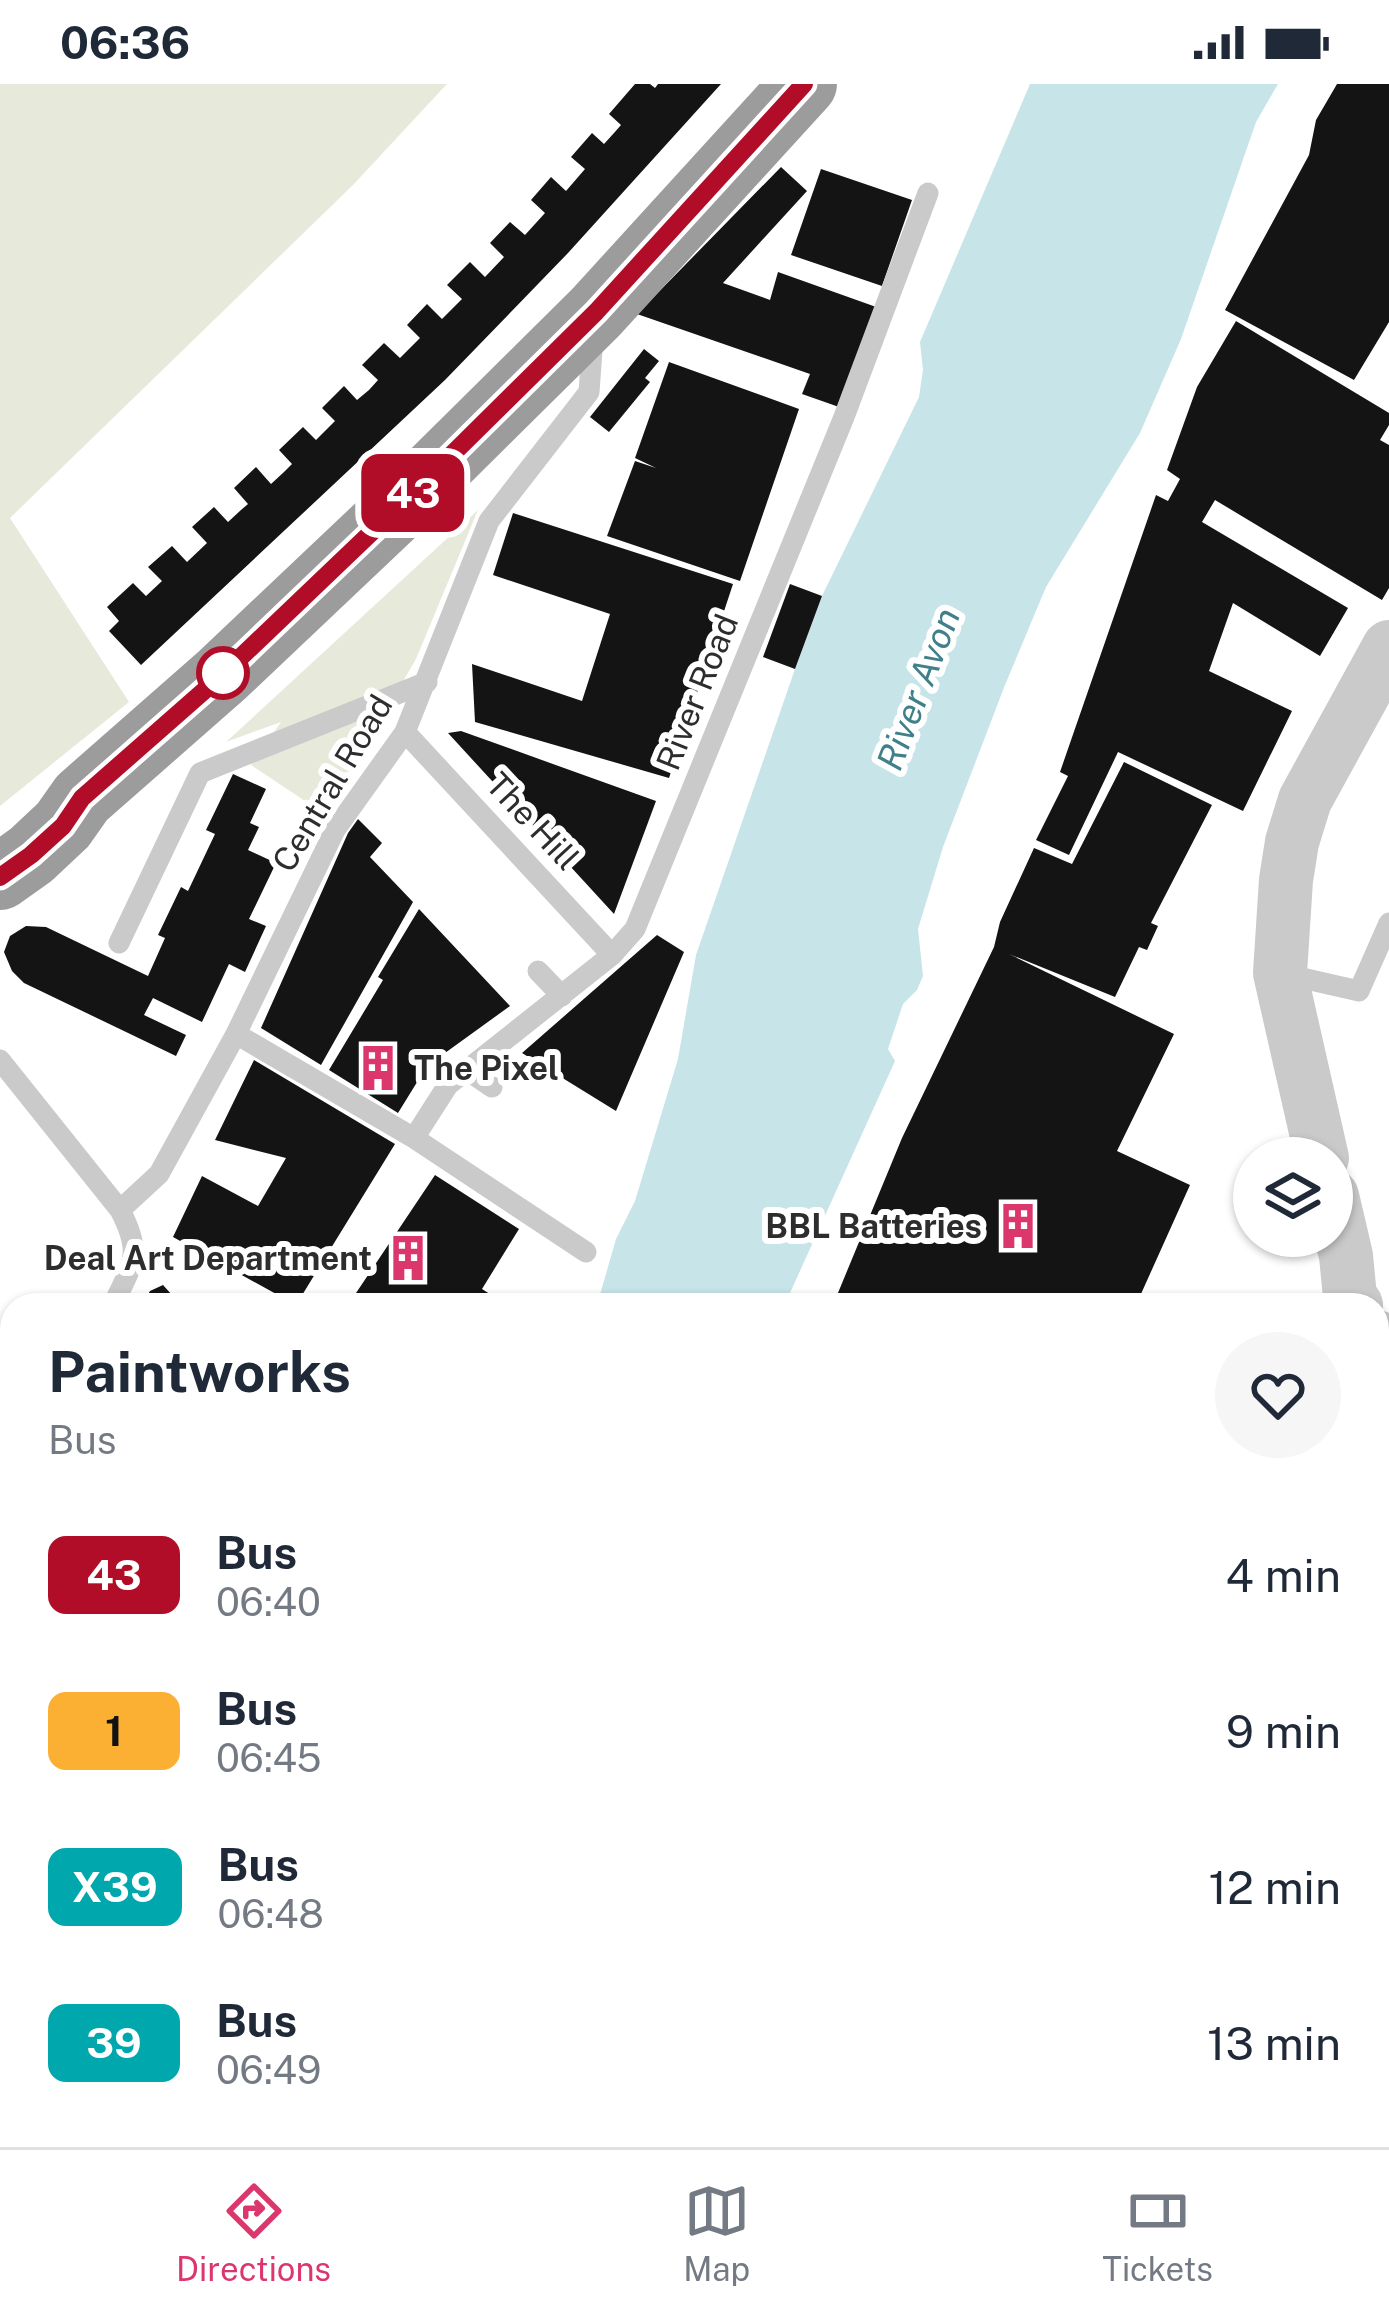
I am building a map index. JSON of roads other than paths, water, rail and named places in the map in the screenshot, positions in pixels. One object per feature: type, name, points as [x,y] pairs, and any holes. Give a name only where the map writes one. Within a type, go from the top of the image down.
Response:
[{"type":"highway","points":[[0,878],[63,826],[82,798],[222,675],[374,531],[596,312],[805,84]]},
{"type":"highway","points":[[0,838],[35,811],[82,798]]},
{"type":"street","points":[[1317,1137],[1280,974],[1289,861],[1305,800],[1389,647]]},
{"type":"street","points":[[1353,1252],[1364,1281]]},
{"type":"lane","name":"River Road","points":[[414,1138],[448,1085],[612,955],[635,929],[844,417],[928,193]]},
{"type":"lane","name":"Central Road","points":[[120,1210],[159,1174],[179,1118],[236,1034],[335,830],[405,732],[490,521],[589,392],[596,312]]},
{"type":"lane","points":[[119,944],[200,773],[427,682]]},
{"type":"lane","name":"The Hill","points":[[405,732],[612,955]]},
{"type":"lane","points":[[1280,974],[1359,991],[1389,923]]},
{"type":"lane","points":[[538,971],[562,996]]},
{"type":"lane","points":[[236,1034],[414,1138],[586,1252]]},
{"type":"lane","points":[[0,1060],[120,1210],[136,1258],[119,1293]]},
{"type":"lane","points":[[467,1070],[492,1087]]},
{"type":"water","name":"River Avon","points":[[1030,84],[1278,84],[1256,122],[1181,339],[1140,433],[1046,587],[1005,685],[943,847],[918,929],[923,976],[903,1004],[888,1049],[895,1061],[790,1293],[600,1293],[616,1239],[635,1201],[678,1059],[696,955],[822,596],[919,397],[920,342]]},
{"type":"place","name":"The Pixel","points":[[378,1068]]},
{"type":"place","name":"BBL Batteries","points":[[1018,1226]]},
{"type":"place","name":"Deal Art Department","points":[[408,1258]]}]
